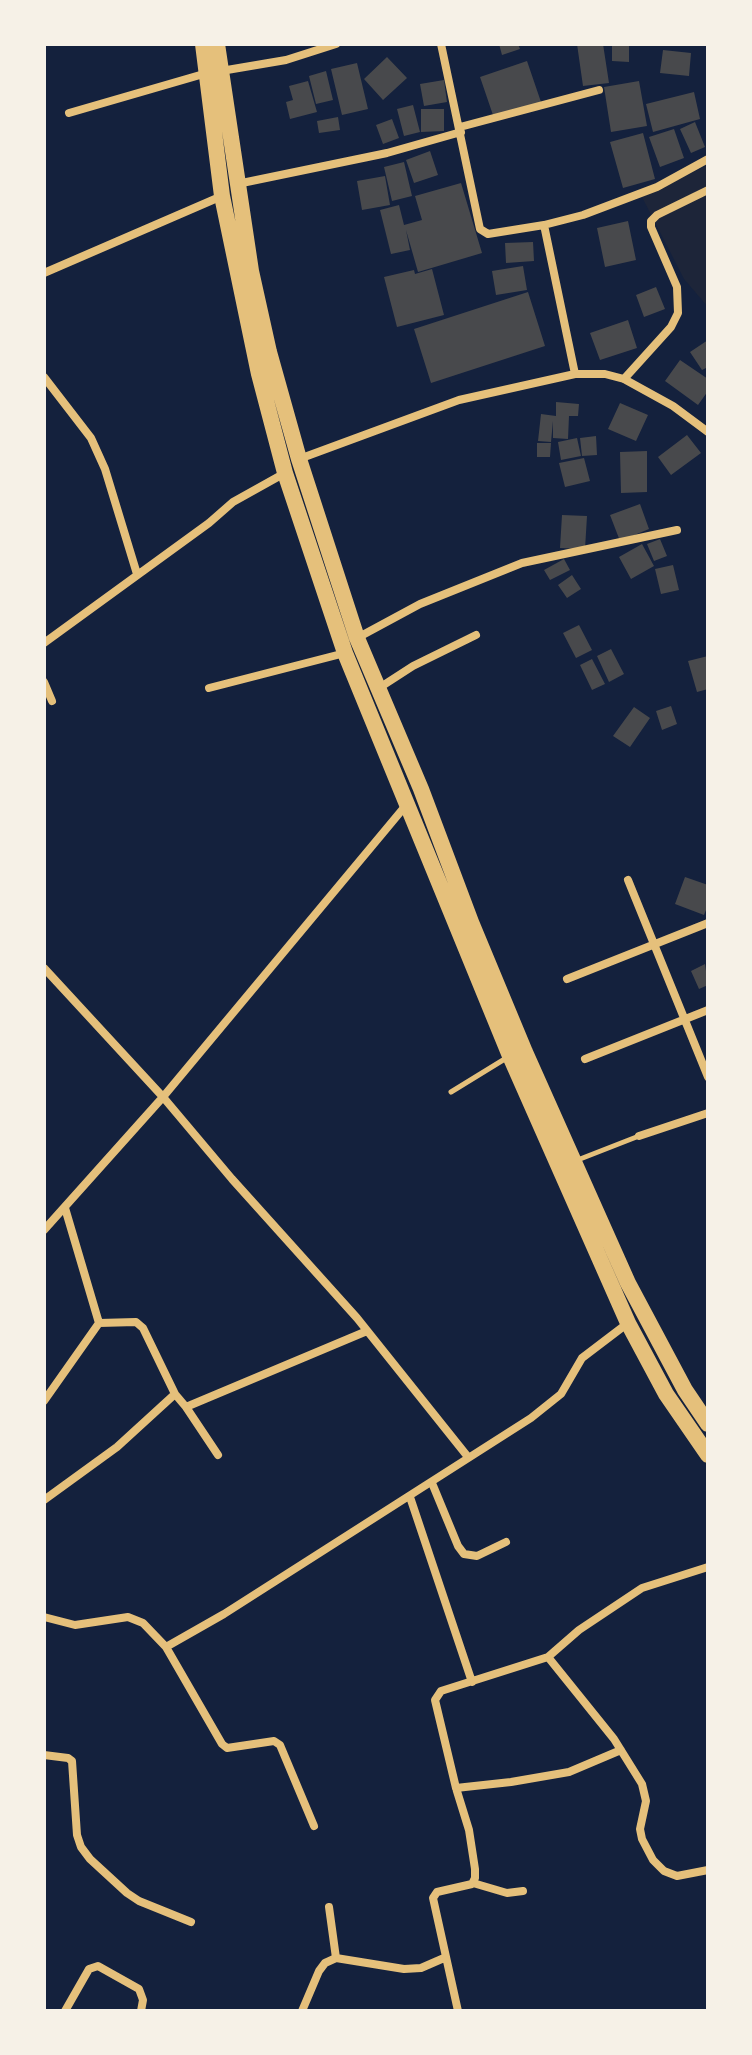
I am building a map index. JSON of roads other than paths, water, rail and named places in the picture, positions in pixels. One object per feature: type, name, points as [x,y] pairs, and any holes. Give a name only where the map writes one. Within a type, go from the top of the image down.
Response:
[{"type":"highway","points":[[203,44],[214,72]]},
{"type":"highway","points":[[217,44],[214,72],[221,131],[222,196],[252,344],[285,473],[345,653],[510,1056],[628,1323],[708,1455]]},
{"type":"highway","points":[[221,131],[237,184],[251,271],[269,352],[299,459],[357,638],[421,789],[477,936],[628,1283],[685,1390],[708,1424]]},
{"type":"highway","points":[[649,1362],[664,1350]]},
{"type":"street","points":[[69,113],[214,72],[286,60],[336,44]]},
{"type":"street","points":[[441,44],[483,233],[544,225],[583,215],[644,192],[708,159]]},
{"type":"street","points":[[237,184],[387,153],[599,90]]},
{"type":"street","points":[[624,379],[671,327],[678,313],[677,287],[651,221],[657,215],[708,190]]},
{"type":"street","points":[[44,273],[222,196]]},
{"type":"street","points":[[544,225],[575,374]]},
{"type":"street","points":[[299,459],[459,400],[575,374],[605,374],[624,379],[673,406],[708,432]]},
{"type":"street","points":[[44,377],[91,438],[105,469],[137,574]]},
{"type":"street","points":[[44,643],[242,496],[285,473]]},
{"type":"street","points":[[357,638],[420,604],[522,563],[677,530]]},
{"type":"street","points":[[377,689],[413,666],[476,635]]},
{"type":"street","points":[[209,688],[345,653]]},
{"type":"street","points":[[44,682],[52,701]]},
{"type":"street","points":[[44,1230],[163,1097],[421,789]]},
{"type":"street","points":[[628,880],[708,1077]]},
{"type":"street","points":[[567,979],[708,923]]},
{"type":"street","points":[[44,969],[163,1097],[315,1270],[468,1457]]},
{"type":"street","points":[[585,1059],[708,1010]]},
{"type":"street","points":[[639,1136],[708,1113]]},
{"type":"street","points":[[65,1208],[99,1323]]},
{"type":"street","points":[[99,1323],[136,1322],[143,1328],[175,1394],[218,1455]]},
{"type":"street","points":[[44,1401],[99,1323]]},
{"type":"street","points":[[166,1647],[224,1614],[514,1430],[549,1404],[568,1384],[582,1358],[628,1323]]},
{"type":"street","points":[[186,1407],[367,1331]]},
{"type":"street","points":[[44,1500],[117,1447],[175,1394]]},
{"type":"street","points":[[432,1483],[464,1554],[477,1556],[506,1542]]},
{"type":"street","points":[[410,1497],[472,1682]]},
{"type":"street","points":[[473,1883],[473,1848],[435,1700],[441,1691],[548,1657],[579,1630],[642,1588],[708,1567]]},
{"type":"street","points":[[44,1617],[75,1625],[135,1618],[143,1623],[166,1647],[222,1744],[227,1748],[274,1741],[280,1745],[314,1826]]},
{"type":"street","points":[[548,1657],[621,1750],[642,1784],[646,1797],[640,1829],[653,1860],[664,1871],[677,1876],[708,1870]]},
{"type":"street","points":[[456,1788],[569,1772],[621,1750]]},
{"type":"street","points":[[44,1755],[72,1761],[77,1835],[90,1859],[139,1901],[191,1922]]},
{"type":"street","points":[[457,2011],[444,1958],[434,1894],[473,1883],[507,1893],[523,1891]]},
{"type":"street","points":[[329,1907],[336,1958]]},
{"type":"street","points":[[302,2011],[319,1971],[325,1963],[336,1958],[404,1969],[421,1968],[444,1958]]},
{"type":"street","points":[[65,2011],[89,1969],[98,1966],[139,1989],[143,2000],[141,2011]]},
{"type":"lane","points":[[451,1092],[510,1056]]},
{"type":"lane","points":[[574,1162],[639,1136]]}]
